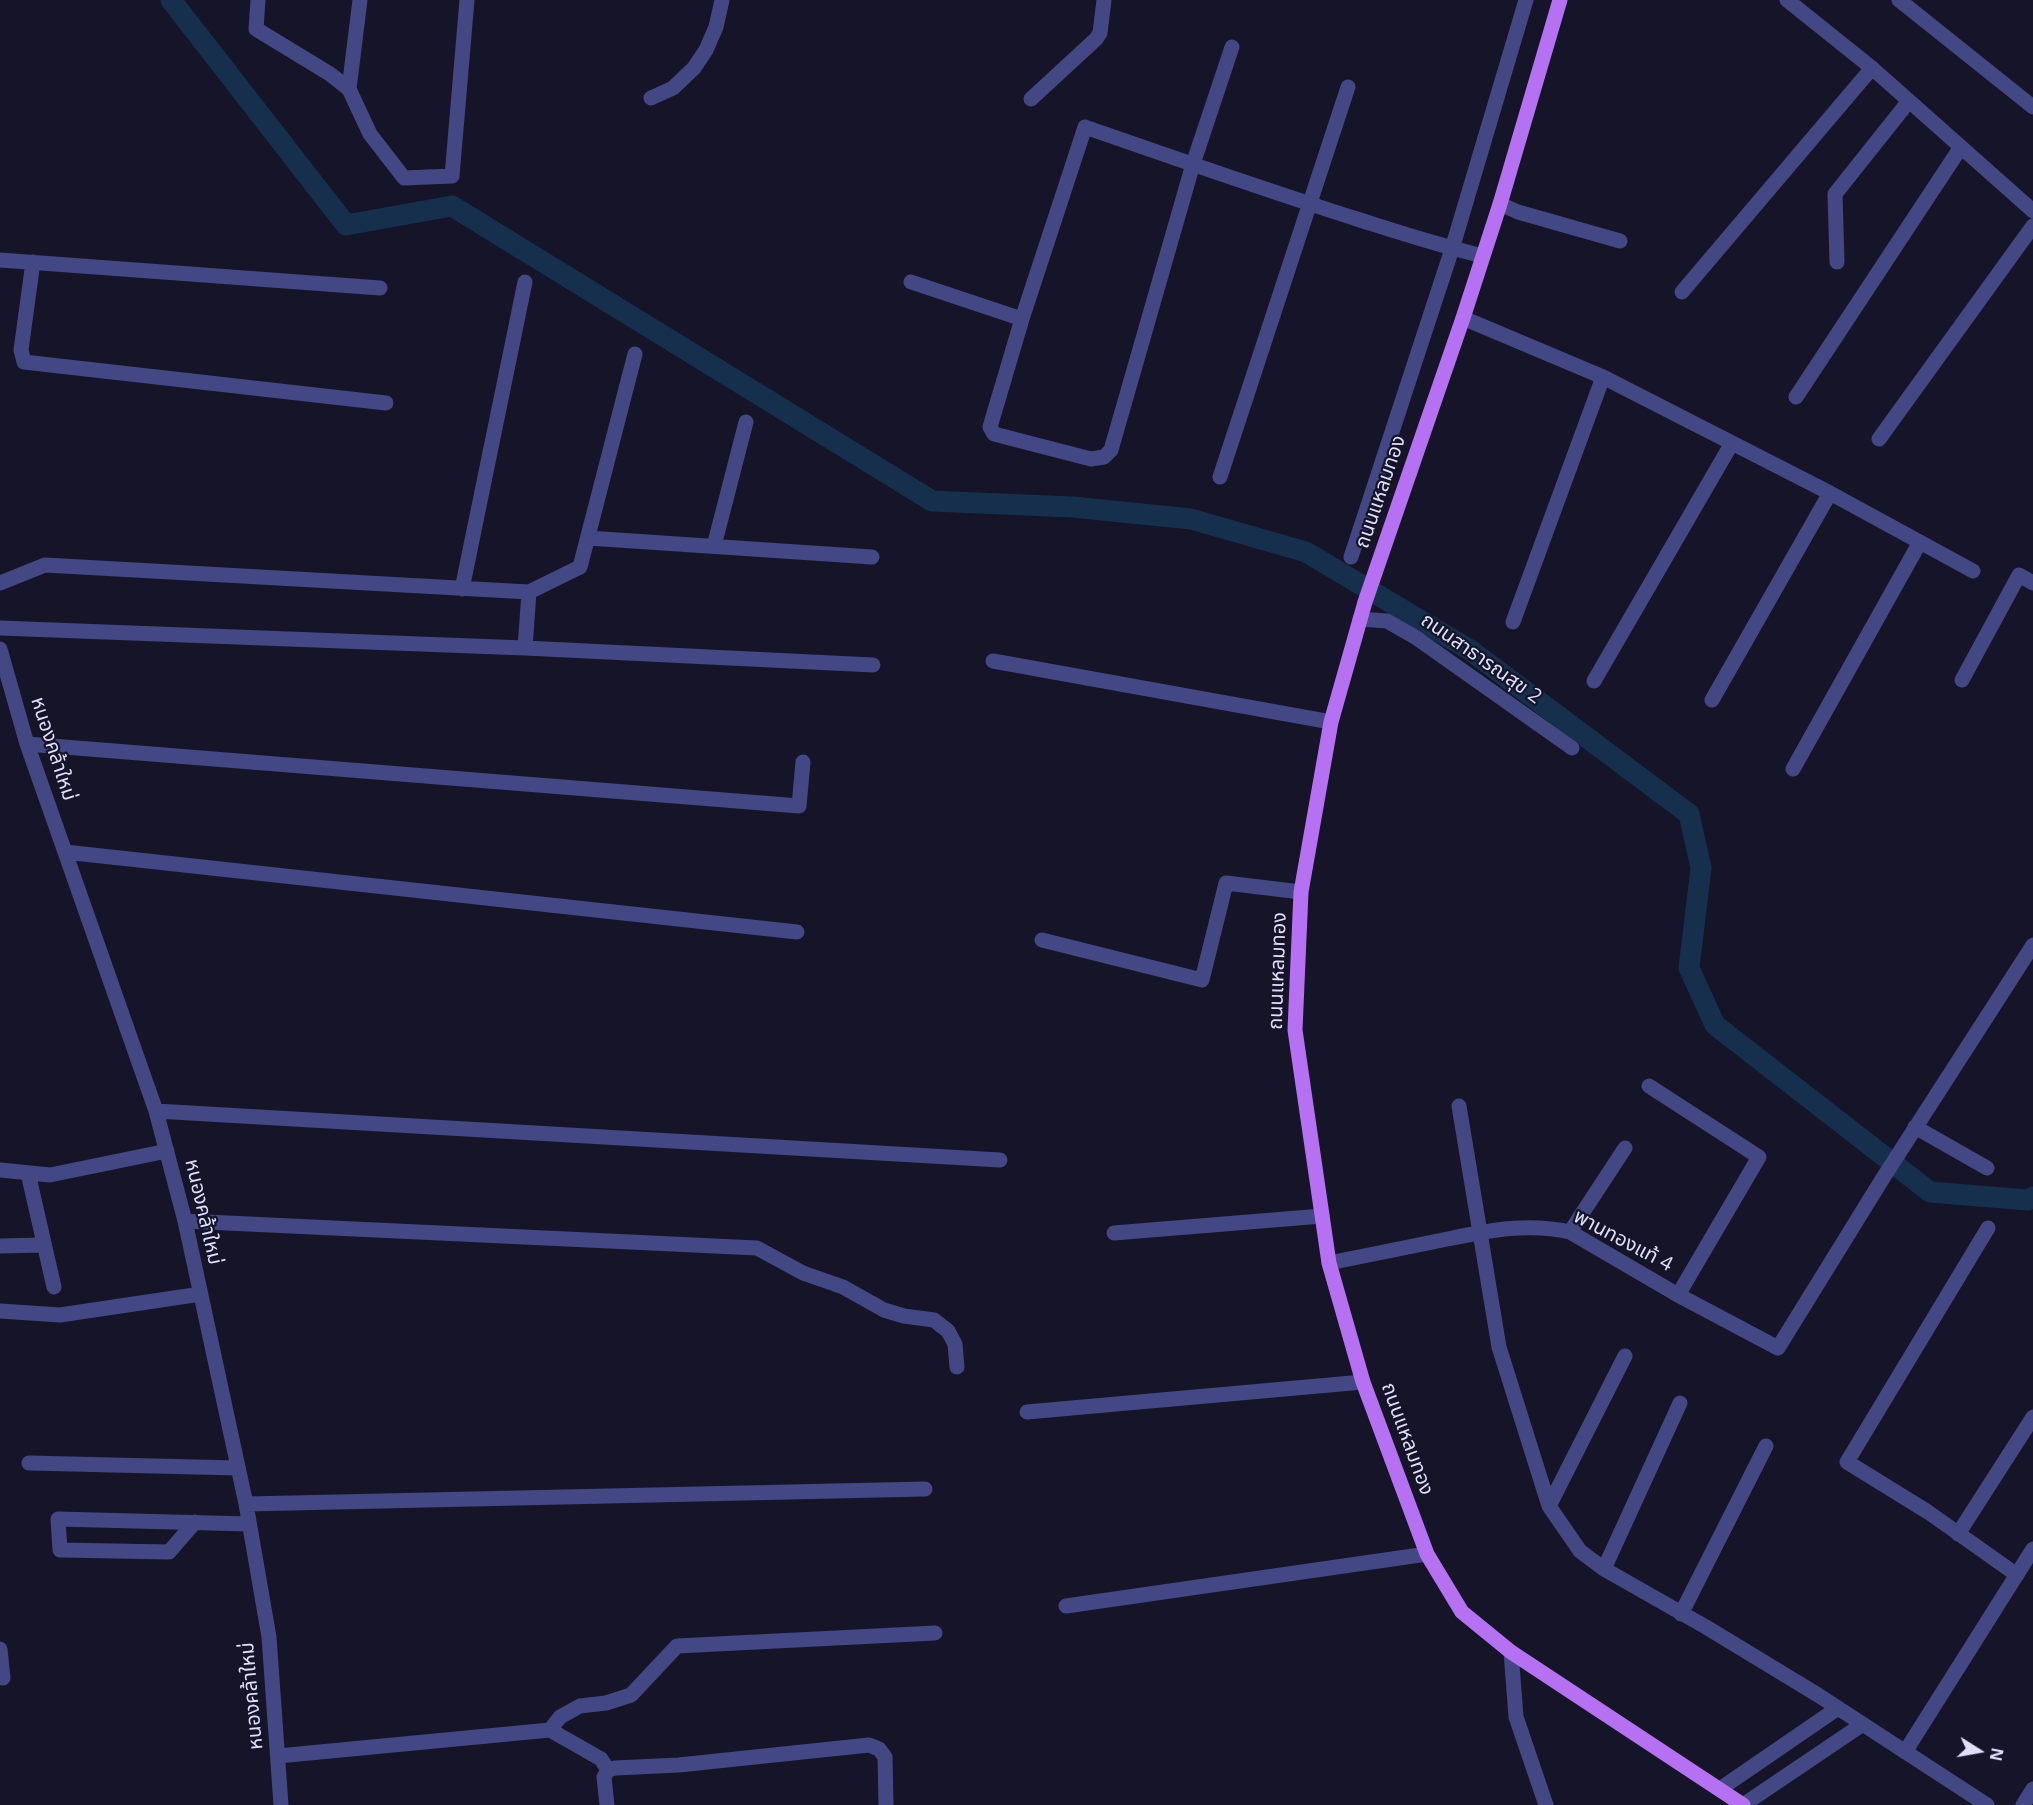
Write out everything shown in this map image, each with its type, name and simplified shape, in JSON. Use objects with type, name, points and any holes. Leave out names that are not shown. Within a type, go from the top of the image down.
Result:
[{"type":"main road","name":"ถนนแหลมทอง","points":[[1560,0],[1500,204],[1365,602],[1331,722],[1301,892],[1295,1030],[1329,1263],[1363,1382],[1427,1554],[1462,1612],[1511,1652],[1743,1805]]},
{"type":"street","points":[[258,0],[256,29],[330,74],[350,89],[370,134],[404,178],[452,176],[467,0]]},
{"type":"street","points":[[350,89],[360,0]]},
{"type":"street","points":[[651,98],[673,88],[694,68],[706,50],[716,27],[722,0]]},
{"type":"street","points":[[1031,99],[1096,39],[1100,33],[1104,0]]},
{"type":"street","points":[[1351,557],[1452,249],[1526,0]]},
{"type":"street","points":[[1787,0],[1872,68],[2033,211]]},
{"type":"street","points":[[1899,0],[2033,107]]},
{"type":"street","points":[[1232,46],[1193,164],[1112,450],[1104,458],[1091,459],[994,434],[990,427],[1022,319],[1085,127],[1193,164],[1309,204],[1452,249],[1483,256]]},
{"type":"street","points":[[1682,292],[1872,68]]},
{"type":"street","points":[[1220,477],[1348,87]]},
{"type":"street","points":[[1837,262],[1835,194],[1910,101]]},
{"type":"street","points":[[1796,397],[1961,147]]},
{"type":"street","points":[[1500,204],[1518,212],[1620,241]]},
{"type":"street","points":[[1879,439],[2033,226]]},
{"type":"street","points":[[0,260],[380,288]]},
{"type":"street","points":[[33,262],[21,350],[24,362],[386,403]]},
{"type":"street","points":[[462,589],[525,282]]},
{"type":"street","points":[[911,282],[1022,319]]},
{"type":"street","points":[[1463,318],[1603,377],[1830,492],[1973,571]]},
{"type":"street","points":[[0,583],[45,565],[529,592],[580,567],[635,354]]},
{"type":"street","points":[[1513,622],[1603,377]]},
{"type":"street","points":[[714,546],[746,422]]},
{"type":"street","points":[[1593,681],[1732,443]]},
{"type":"street","points":[[1712,700],[1830,492]]},
{"type":"street","points":[[588,537],[872,557]]},
{"type":"street","points":[[1793,769],[1920,542]]},
{"type":"street","points":[[1962,680],[2019,575],[2033,583]]},
{"type":"street","points":[[525,648],[529,592]]},
{"type":"street","name":"ถนนสาธารณสุข 2","points":[[1360,619],[1387,621],[1415,636],[1572,748]]},
{"type":"street","points":[[0,628],[525,648],[873,665]]},
{"type":"street","name":"หนองคล้าใหม่","points":[[0,649],[27,744],[156,1111],[185,1221],[246,1504],[269,1637],[281,1805]]},
{"type":"street","points":[[993,661],[1331,722]]},
{"type":"street","points":[[27,744],[799,806],[803,762]]},
{"type":"street","points":[[65,852],[797,932]]},
{"type":"street","points":[[1042,940],[1202,980],[1226,883],[1301,892]]},
{"type":"street","points":[[1987,1168],[1915,1127],[2033,945]]},
{"type":"street","points":[[1649,1086],[1759,1156],[1678,1295]]},
{"type":"street","points":[[1459,1106],[1499,1347],[1549,1506],[1580,1551],[1604,1569],[1706,1626],[1838,1708],[1986,1805]]},
{"type":"street","points":[[156,1111],[1000,1160]]},
{"type":"street","name":"พานทองแท้ 4","points":[[1329,1263],[1493,1229],[1553,1228],[1570,1232],[1678,1295],[1778,1348],[1915,1127]]},
{"type":"street","points":[[1570,1232],[1625,1148]]},
{"type":"street","points":[[0,1170],[50,1175],[167,1151]]},
{"type":"street","points":[[28,1173],[54,1287]]},
{"type":"street","points":[[1114,1233],[1322,1216]]},
{"type":"street","points":[[185,1221],[757,1248],[803,1273],[843,1287],[884,1310],[904,1316],[934,1320],[948,1331],[955,1344],[957,1367]]},
{"type":"street","points":[[1988,1228],[1848,1462],[2017,1575]]},
{"type":"street","points":[[0,1246],[44,1245]]},
{"type":"street","points":[[0,1311],[60,1315],[201,1294]]},
{"type":"street","points":[[1549,1506],[1625,1356]]},
{"type":"street","points":[[1027,1412],[1363,1382]]},
{"type":"street","points":[[1604,1569],[1680,1403]]},
{"type":"street","points":[[1958,1534],[2033,1417]]},
{"type":"street","points":[[1681,1614],[1766,1446]]},
{"type":"street","points":[[29,1463],[238,1468]]},
{"type":"street","points":[[246,1504],[925,1490]]},
{"type":"street","points":[[195,1522],[169,1552],[60,1550],[58,1519],[195,1522],[249,1524]]},
{"type":"street","points":[[1905,1752],[2033,1549]]},
{"type":"street","points":[[1066,1606],[1427,1554]]},
{"type":"street","points":[[550,1730],[560,1718],[580,1706],[606,1703],[631,1695],[677,1646],[934,1633]]},
{"type":"street","points":[[0,1649],[3,1678]]},
{"type":"street","points":[[1511,1652],[1516,1717],[1546,1805]]},
{"type":"street","points":[[1720,1789],[1838,1708]]},
{"type":"street","points":[[1743,1805],[1863,1724]]},
{"type":"street","points":[[278,1756],[550,1730],[601,1759],[608,1770]]},
{"type":"street","points":[[607,1805],[604,1778],[608,1770],[615,1768],[761,1758],[869,1745],[879,1749],[885,1757],[886,1805]]},
{"type":"street","points":[[2023,1805],[2033,1789]]},
{"type":"waterway","points":[[171,0],[346,225],[452,206],[932,501],[1073,507],[1191,519],[1306,552],[1470,650],[1689,814],[1701,868],[1689,968],[1715,1025],[1930,1192],[2028,1200],[2033,1197]]}]
